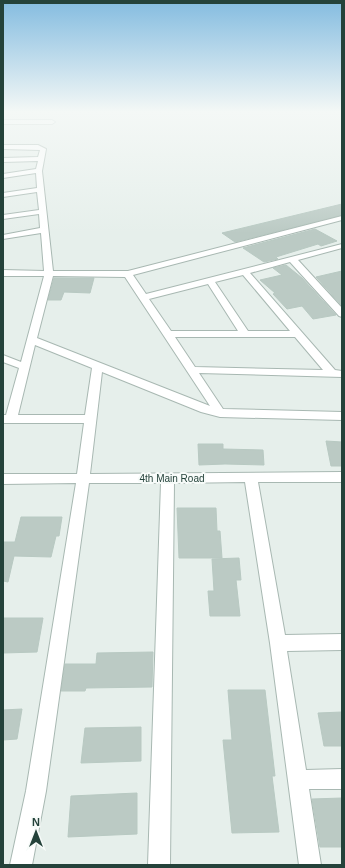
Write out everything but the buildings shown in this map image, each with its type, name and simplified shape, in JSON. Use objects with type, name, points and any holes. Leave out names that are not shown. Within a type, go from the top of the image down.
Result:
[{"type":"street","points":[[42,153],[39,171],[41,212],[45,230],[49,274],[25,367],[7,419],[91,419]]},
{"type":"street","points":[[3,160],[41,158]]},
{"type":"street","points":[[3,176],[39,171]]},
{"type":"street","points":[[3,195],[40,189]]},
{"type":"street","points":[[3,218],[41,212]]},
{"type":"street","points":[[3,273],[128,274],[342,218]]},
{"type":"street","points":[[3,237],[45,230]]},
{"type":"street","points":[[144,298],[342,246]]},
{"type":"street","points":[[292,259],[342,314]]},
{"type":"street","points":[[244,271],[299,334],[337,374]]},
{"type":"street","points":[[128,274],[220,413]]},
{"type":"street","points":[[210,280],[245,334]]},
{"type":"street","points":[[168,334],[299,334]]},
{"type":"street","points":[[32,340],[205,409],[220,413],[342,416]]},
{"type":"street","points":[[3,358],[25,367]]},
{"type":"street","points":[[21,865],[36,791],[83,479],[98,366]]},
{"type":"street","points":[[191,370],[337,374]]},
{"type":"street","name":"4th Main Road","points":[[3,479],[342,477]]},
{"type":"street","points":[[159,865],[168,478]]},
{"type":"street","points":[[251,478],[278,643],[310,865]]},
{"type":"street","points":[[278,643],[342,642]]},
{"type":"street","points":[[297,780],[342,779]]}]
